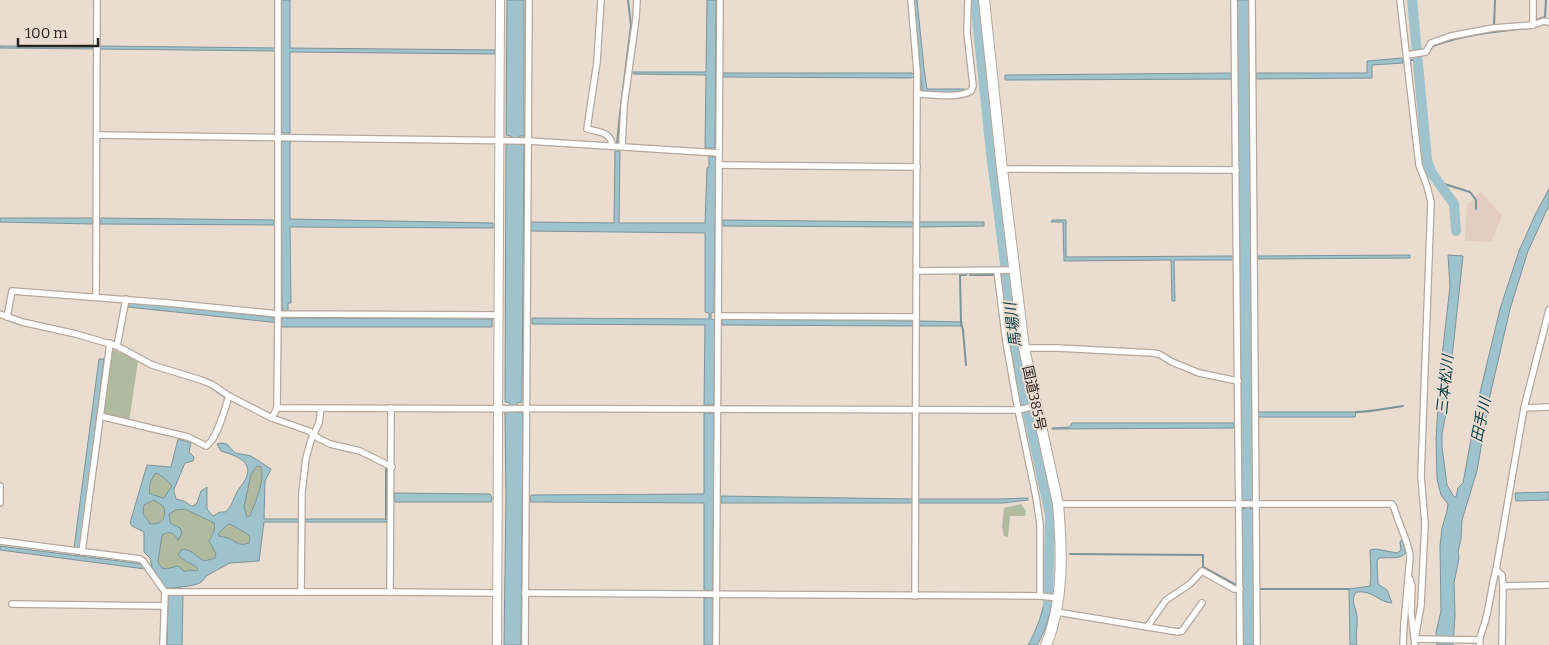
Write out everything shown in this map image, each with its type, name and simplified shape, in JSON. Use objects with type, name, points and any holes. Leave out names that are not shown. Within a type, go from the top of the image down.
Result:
[{"type":"highway","name":"国道385号","points":[[984,0],[1013,270],[1024,348],[1034,407],[1058,504],[1060,529],[1057,612],[1046,645]]},
{"type":"street","points":[[96,297],[98,0]]},
{"type":"street","points":[[272,418],[276,408],[283,314],[278,137],[278,0]]},
{"type":"street","points":[[497,645],[500,0]]},
{"type":"street","points":[[525,645],[529,0]]},
{"type":"street","points":[[601,0],[596,69],[587,129],[607,134],[617,146]]},
{"type":"street","points":[[617,146],[624,106],[637,0]]},
{"type":"street","points":[[716,645],[720,0]]},
{"type":"street","points":[[911,0],[917,72],[915,596]]},
{"type":"street","points":[[917,94],[967,94],[971,91],[973,86],[967,32],[968,0]]},
{"type":"street","points":[[1234,0],[1238,382],[1257,645]]},
{"type":"street","points":[[1240,645],[1240,589],[1247,504],[1252,0]]},
{"type":"street","points":[[1400,0],[1419,165],[1431,202],[1421,476],[1425,524],[1421,605],[1417,641]]},
{"type":"street","points":[[1533,0],[1533,25]]},
{"type":"street","points":[[1407,55],[1426,52],[1431,43],[1451,36],[1493,28],[1533,25],[1544,21],[1549,22]]},
{"type":"street","points":[[97,136],[528,140],[719,153]]},
{"type":"street","points":[[719,165],[917,166]]},
{"type":"street","points":[[1002,169],[1236,170]]},
{"type":"street","points":[[917,271],[1013,270]]},
{"type":"street","points":[[998,271],[1003,325],[1040,524],[1041,597]]},
{"type":"street","points":[[7,317],[12,291],[126,299],[283,314],[499,315]]},
{"type":"street","points":[[117,346],[126,299]]},
{"type":"street","points":[[1417,641],[1471,640],[1479,642],[1496,570],[1524,408],[1549,310]]},
{"type":"street","points":[[0,314],[110,343],[152,365],[213,385],[229,396],[272,418],[309,431],[330,444],[360,451],[392,467]]},
{"type":"street","points":[[718,316],[916,317]]},
{"type":"street","points":[[82,552],[110,343]]},
{"type":"street","points":[[1024,348],[1160,354],[1172,362],[1199,373],[1238,382]]},
{"type":"street","points":[[100,416],[188,437],[206,446],[209,445],[218,427],[229,396]]},
{"type":"street","points":[[276,408],[1019,410],[1034,407]]},
{"type":"street","points":[[1524,408],[1549,407]]},
{"type":"street","points":[[390,592],[391,408]]},
{"type":"street","points":[[301,592],[302,492],[306,458],[311,440],[320,423],[321,409]]},
{"type":"street","points":[[0,486],[0,503]]},
{"type":"street","points":[[1058,504],[1392,504],[1409,546],[1410,557],[1403,645]]},
{"type":"street","points":[[0,541],[144,561],[165,592],[163,645]]},
{"type":"street","points":[[1496,570],[1502,575],[1503,586],[1502,645]]},
{"type":"street","points":[[1147,627],[1166,600],[1190,584],[1202,571],[1234,589],[1240,589]]},
{"type":"street","points":[[1408,574],[1412,586],[1411,612],[1417,641]]},
{"type":"street","points":[[1503,586],[1549,585]]},
{"type":"street","points":[[165,592],[498,593]]},
{"type":"street","points":[[525,593],[1057,598]]},
{"type":"street","points":[[1057,612],[1178,632],[1182,631],[1202,603]]},
{"type":"street","points":[[12,604],[164,606]]},
{"type":"shaded area","points":[[1481,192],[1502,216],[1491,242],[1465,241],[1467,205]]},
{"type":"green space","points":[[111,348],[138,361],[129,422],[103,414]]},
{"type":"green space","points":[[252,461],[266,469],[255,555],[230,553],[195,579],[169,581],[154,564],[151,530],[134,522],[150,471],[178,471],[170,500],[217,521],[235,517]]},
{"type":"green space","points":[[1021,504],[1026,511],[1025,516],[1010,516],[1008,537],[1004,536],[1002,527],[1004,508]]},
{"type":"water","points":[[281,0],[290,0],[290,48],[495,50],[495,54],[290,52],[290,133],[283,133],[281,132]]},
{"type":"water","points":[[507,0],[524,0],[524,136],[519,136],[519,143],[524,145],[522,402],[517,403],[517,412],[523,413],[521,645],[504,645],[505,413],[510,411],[510,403],[505,402],[506,145],[511,143],[511,136],[506,135]]},
{"type":"water","points":[[707,0],[716,0],[715,148],[705,148],[706,75],[633,74],[633,72],[706,72]]},
{"type":"water","points":[[914,0],[917,0],[927,89],[965,89],[965,91],[938,93],[922,90]]},
{"type":"water","points":[[1237,0],[1249,0],[1253,500],[1249,500],[1249,508],[1253,509],[1254,645],[1242,645],[1241,509],[1246,508],[1246,501],[1241,500]]},
{"type":"water","points":[[0,46],[95,47],[95,49],[0,48]]},
{"type":"water","points":[[100,46],[275,48],[275,51],[99,49]]},
{"type":"water","points":[[1402,58],[1403,63],[1372,65],[1372,78],[1256,79],[1256,73],[1367,73],[1367,61]]},
{"type":"water","points":[[723,73],[912,73],[915,75],[910,78],[723,77]]},
{"type":"water","points":[[1232,73],[1232,79],[1005,80],[1005,75]]},
{"type":"water","points":[[290,141],[290,219],[493,223],[493,228],[290,227],[291,303],[288,303],[286,318],[492,319],[492,327],[281,327],[280,323],[128,307],[128,302],[272,317],[275,321],[281,321],[281,318],[284,318],[284,311],[282,310],[281,142]]},
{"type":"water","points":[[615,151],[620,151],[619,223],[705,223],[709,156],[716,157],[714,312],[711,313],[711,319],[715,320],[714,403],[712,405],[704,405],[705,325],[532,324],[532,318],[709,319],[709,313],[705,312],[705,233],[531,231],[531,222],[614,223]]},
{"type":"water","name":"田手川","points":[[1549,189],[1549,207],[1528,251],[1510,309],[1489,400],[1477,471],[1462,520],[1459,558],[1454,583],[1455,615],[1453,645],[1437,645],[1436,632],[1441,611],[1440,546],[1448,504],[1441,495],[1437,479],[1436,439],[1440,374],[1450,286],[1448,255],[1463,256],[1446,413],[1442,434],[1447,485],[1454,497],[1456,497],[1458,488],[1463,483],[1478,401],[1500,309],[1519,251]]},
{"type":"water","points":[[0,218],[92,218],[93,221],[92,224],[0,222]]},
{"type":"water","points":[[101,218],[274,220],[274,225],[100,224]]},
{"type":"water","points":[[723,220],[913,222],[913,227],[723,226]]},
{"type":"water","points":[[1052,220],[1066,220],[1066,257],[1234,256],[1234,260],[1174,260],[1175,301],[1172,301],[1171,260],[1064,261],[1063,222],[1051,222]]},
{"type":"water","points":[[920,222],[984,222],[984,226],[919,227]]},
{"type":"water","points":[[1410,255],[1410,258],[1258,259],[1258,256]]},
{"type":"water","points":[[722,319],[913,321],[913,326],[722,325]]},
{"type":"water","points":[[920,321],[962,322],[961,326],[920,326]]},
{"type":"water","points":[[99,359],[104,359],[80,549],[74,548]]},
{"type":"water","points":[[1258,412],[1356,412],[1355,417],[1258,417]]},
{"type":"water","points":[[704,413],[712,413],[714,415],[713,589],[711,591],[704,591],[704,503],[530,502],[531,495],[704,494]]},
{"type":"water","points":[[1072,423],[1234,423],[1234,428],[1052,429],[1070,427]]},
{"type":"water","points":[[178,439],[191,443],[189,452],[194,457],[193,461],[185,463],[174,489],[176,499],[193,506],[197,503],[201,491],[207,487],[207,509],[213,516],[220,512],[225,512],[229,508],[244,482],[248,469],[243,461],[221,451],[217,444],[221,443],[227,444],[235,453],[251,456],[271,469],[265,481],[264,519],[387,519],[387,522],[264,522],[259,561],[230,563],[206,576],[198,584],[165,588],[152,567],[150,558],[144,552],[144,532],[130,523],[147,465],[171,467]],"holes":[[[260,466],[262,471],[261,484],[250,516],[247,517],[244,507],[251,474],[256,467]],[[156,473],[172,486],[164,498],[150,494],[151,480]],[[154,500],[164,507],[163,520],[150,524],[143,514],[144,505]],[[185,509],[214,523],[214,530],[209,541],[216,554],[215,558],[205,561],[182,549],[178,555],[196,567],[197,571],[189,570],[185,572],[178,566],[162,568],[158,562],[162,535],[171,533],[178,540],[182,533],[180,528],[170,523],[169,514],[176,510]],[[230,524],[249,535],[249,543],[239,544],[219,536],[219,533]]]},
{"type":"water","points":[[1549,492],[1549,500],[1516,501],[1515,493]]},
{"type":"water","points":[[394,493],[490,494],[492,498],[491,502],[395,502]]},
{"type":"water","points":[[721,496],[913,499],[913,503],[721,503]]},
{"type":"water","points":[[1028,498],[1028,500],[1003,503],[918,503],[918,499]]},
{"type":"water","points":[[1402,539],[1406,553],[1397,557],[1379,558],[1377,561],[1378,584],[1387,590],[1392,603],[1383,601],[1371,594],[1356,592],[1353,601],[1357,616],[1357,645],[1350,645],[1349,589],[1370,586],[1370,550],[1376,549],[1397,553],[1401,550],[1400,542]]},
{"type":"water","points":[[0,546],[143,564],[145,569],[0,550]]},
{"type":"water","points":[[1046,592],[1053,593],[1046,626],[1037,645],[1028,645],[1040,619]]},
{"type":"water","points":[[168,594],[183,594],[182,645],[167,645]]},
{"type":"water","points":[[704,598],[712,598],[713,600],[713,645],[704,645]]},
{"type":"waterway","points":[[617,144],[631,25],[628,0]]},
{"type":"waterway","name":"馬場川","points":[[975,0],[991,153],[1018,367],[1050,515],[1048,605]]},
{"type":"waterway","name":"三本松川","points":[[1412,0],[1427,160],[1431,172],[1454,204],[1456,231]]},
{"type":"waterway","points":[[1494,25],[1495,0]]},
{"type":"waterway","points":[[1536,20],[1545,17],[1546,0]]},
{"type":"waterway","points":[[1433,46],[1470,36],[1532,28]]},
{"type":"waterway","name":"三本松川","points":[[1416,50],[1421,49]]},
{"type":"waterway","points":[[1410,60],[1417,60]]},
{"type":"waterway","points":[[1438,182],[1470,192],[1476,200],[1476,209]]},
{"type":"waterway","points":[[966,275],[960,275],[961,323],[966,365]]},
{"type":"waterway","points":[[970,275],[993,275]]},
{"type":"waterway","points":[[0,317],[19,324]]},
{"type":"waterway","points":[[209,386],[226,398]]},
{"type":"waterway","points":[[231,400],[240,405]]},
{"type":"waterway","points":[[1356,412],[1403,406]]},
{"type":"waterway","points":[[386,469],[386,519]]},
{"type":"waterway","points":[[1070,554],[1203,555],[1203,567],[1236,585]]},
{"type":"waterway","points":[[1259,589],[1349,589]]}]
